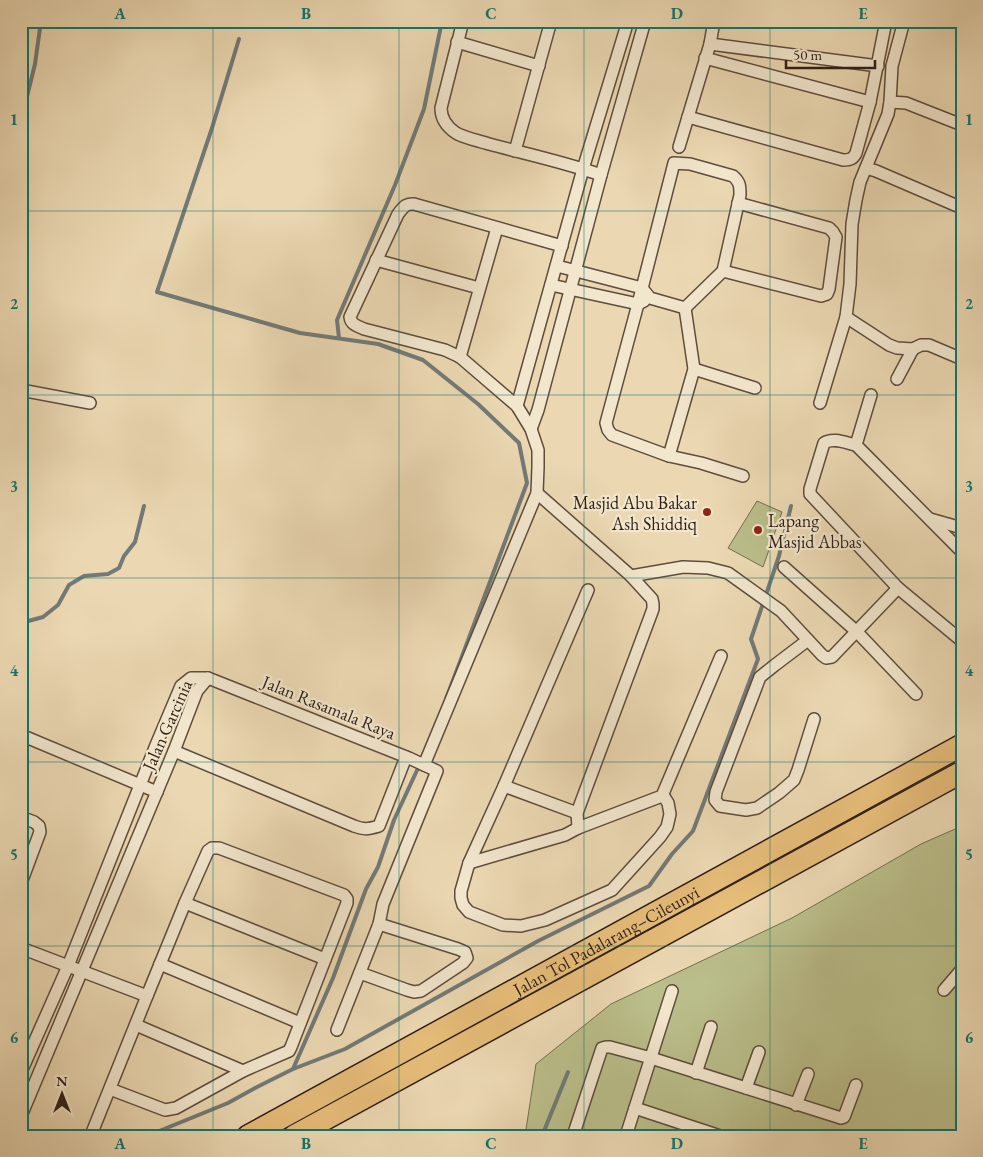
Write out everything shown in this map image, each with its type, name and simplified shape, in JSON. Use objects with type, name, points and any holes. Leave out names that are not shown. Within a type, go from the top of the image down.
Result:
[{"type":"highway","name":"Jalan Tol Padalarang–Cileunyi","points":[[248,1136],[962,745]]},
{"type":"highway","name":"Jalan Tol Padalarang–Cileunyi","points":[[294,1136],[962,772]]},
{"type":"street","points":[[463,21],[441,108],[441,115],[450,128],[458,134],[583,168],[601,175]]},
{"type":"street","points":[[515,151],[551,21]]},
{"type":"street","points":[[517,406],[583,168],[628,21]]},
{"type":"street","points":[[531,429],[538,410],[601,175],[646,21]]},
{"type":"street","points":[[680,147],[710,44],[714,21]]},
{"type":"street","points":[[688,117],[843,160],[850,160],[856,153],[870,102],[886,21]]},
{"type":"street","points":[[820,403],[846,317],[850,284],[852,224],[856,200],[860,182],[888,114],[892,66],[904,21]]},
{"type":"street","points":[[458,42],[539,66]]},
{"type":"street","points":[[710,44],[878,66]]},
{"type":"street","points":[[705,58],[870,102]]},
{"type":"street","points":[[890,102],[906,103],[962,125]]},
{"type":"street","points":[[685,308],[723,271],[740,186],[738,180],[733,176],[690,164],[674,163],[606,423],[609,432],[612,434],[669,456],[701,463],[743,476]]},
{"type":"street","points":[[866,168],[962,208]]},
{"type":"street","points":[[423,764],[537,493],[538,450],[531,429],[517,406],[460,357],[445,350],[364,329],[354,325],[350,317],[398,214],[404,205],[409,203],[562,246]]},
{"type":"street","points":[[723,271],[821,296],[827,294],[829,289],[836,237],[829,228],[738,203]]},
{"type":"street","points":[[460,357],[497,228]]},
{"type":"street","points":[[376,260],[479,288]]},
{"type":"street","points":[[556,266],[642,288],[650,298],[685,308]]},
{"type":"street","points":[[551,285],[638,304],[650,298]]},
{"type":"street","points":[[669,456],[694,369],[685,308]]},
{"type":"street","points":[[846,317],[889,345],[897,348],[913,349],[921,345],[929,346],[962,359]]},
{"type":"street","points":[[897,378],[913,349]]},
{"type":"street","points":[[694,369],[755,388]]},
{"type":"street","points":[[21,390],[90,403]]},
{"type":"street","points":[[856,445],[871,395]]},
{"type":"street","points":[[961,549],[856,445],[834,440],[828,440],[824,443],[810,494],[898,588],[962,641]]},
{"type":"street","points":[[537,493],[631,576],[652,599],[653,604],[653,609],[577,813],[578,828]]},
{"type":"street","points":[[929,518],[962,528]]},
{"type":"street","points":[[631,576],[683,567],[708,568],[728,573],[781,611],[822,655],[829,658],[857,632],[898,588]]},
{"type":"street","points":[[784,567],[857,632],[916,694]]},
{"type":"street","points":[[588,590],[469,863],[461,891],[463,905],[469,912],[504,925],[528,925],[545,920],[612,890],[667,827],[670,814],[668,803],[663,795]]},
{"type":"street","points":[[808,640],[760,677],[716,792],[715,800],[720,806],[746,810],[757,808],[794,780],[814,719]]},
{"type":"street","points":[[469,863],[565,835],[578,828],[661,797],[720,656]]},
{"type":"street","name":"Jalan Garcinia","points":[[21,1072],[68,966],[181,686],[191,678],[208,678]]},
{"type":"street","name":"Jalan Rasamala Raya","points":[[208,678],[408,757],[437,771],[383,904],[379,924]]},
{"type":"street","name":"Jalan Garcinia","points":[[21,1116],[174,751],[197,691],[208,678]]},
{"type":"street","points":[[21,736],[157,792]]},
{"type":"street","points":[[174,751],[361,829],[379,826],[408,757]]},
{"type":"street","points":[[504,786],[577,813]]},
{"type":"street","points":[[21,817],[34,822],[39,826],[40,832],[21,882]]},
{"type":"street","points":[[91,1135],[208,851],[212,848],[219,848],[348,898],[348,903],[291,1047],[288,1050],[243,1071],[176,1108],[165,1110],[110,1090]]},
{"type":"street","points":[[185,903],[325,959]]},
{"type":"street","points":[[338,1030],[360,973],[379,924],[458,949],[465,952],[467,958],[463,963],[421,991],[414,992],[360,973]]},
{"type":"street","points":[[21,948],[147,996]]},
{"type":"street","points":[[160,964],[300,1023]]},
{"type":"street","points":[[944,990],[962,969]]},
{"type":"street","points":[[626,1136],[672,991]]},
{"type":"street","points":[[136,1025],[243,1071]]},
{"type":"street","points":[[696,1073],[711,1027]]},
{"type":"street","points":[[573,1136],[602,1048],[606,1047],[651,1058],[841,1118],[844,1117],[856,1085]]},
{"type":"street","points":[[746,1088],[759,1052]]},
{"type":"street","points":[[796,1105],[808,1074]]},
{"type":"street","points":[[635,1108],[720,1136]]},
{"type":"green space","name":"Lapang Masjid Abbas","points":[[757,501],[782,512],[763,567],[728,548]]},
{"type":"green space","points":[[962,826],[962,1136],[525,1136],[536,1064],[611,1004],[792,918],[921,844]]},
{"type":"waterway","points":[[21,121],[35,64],[41,21]]},
{"type":"waterway","points":[[339,338],[337,320],[395,185],[424,109],[442,21]]},
{"type":"waterway","points":[[239,39],[212,128],[157,292],[300,333],[378,344],[423,360],[478,404],[519,443],[527,483],[446,699]]},
{"type":"waterway","points":[[21,623],[43,617],[58,605],[69,585],[84,576],[108,574],[119,568],[124,556],[135,542],[144,506]]},
{"type":"waterway","points":[[147,1136],[228,1103],[293,1069],[345,1049],[538,941],[649,886],[672,854],[693,831],[758,659],[751,639],[779,556],[791,506]]},
{"type":"waterway","points":[[293,1069],[333,978],[366,889],[378,867],[394,820],[419,766]]},
{"type":"waterway","points":[[542,1136],[568,1072]]},
{"type":"place","name":"Masjid Abu Bakar Ash Shiddiq","points":[[707,512]]},
{"type":"place","name":"Lapang Masjid Abbas","points":[[758,530]]}]
